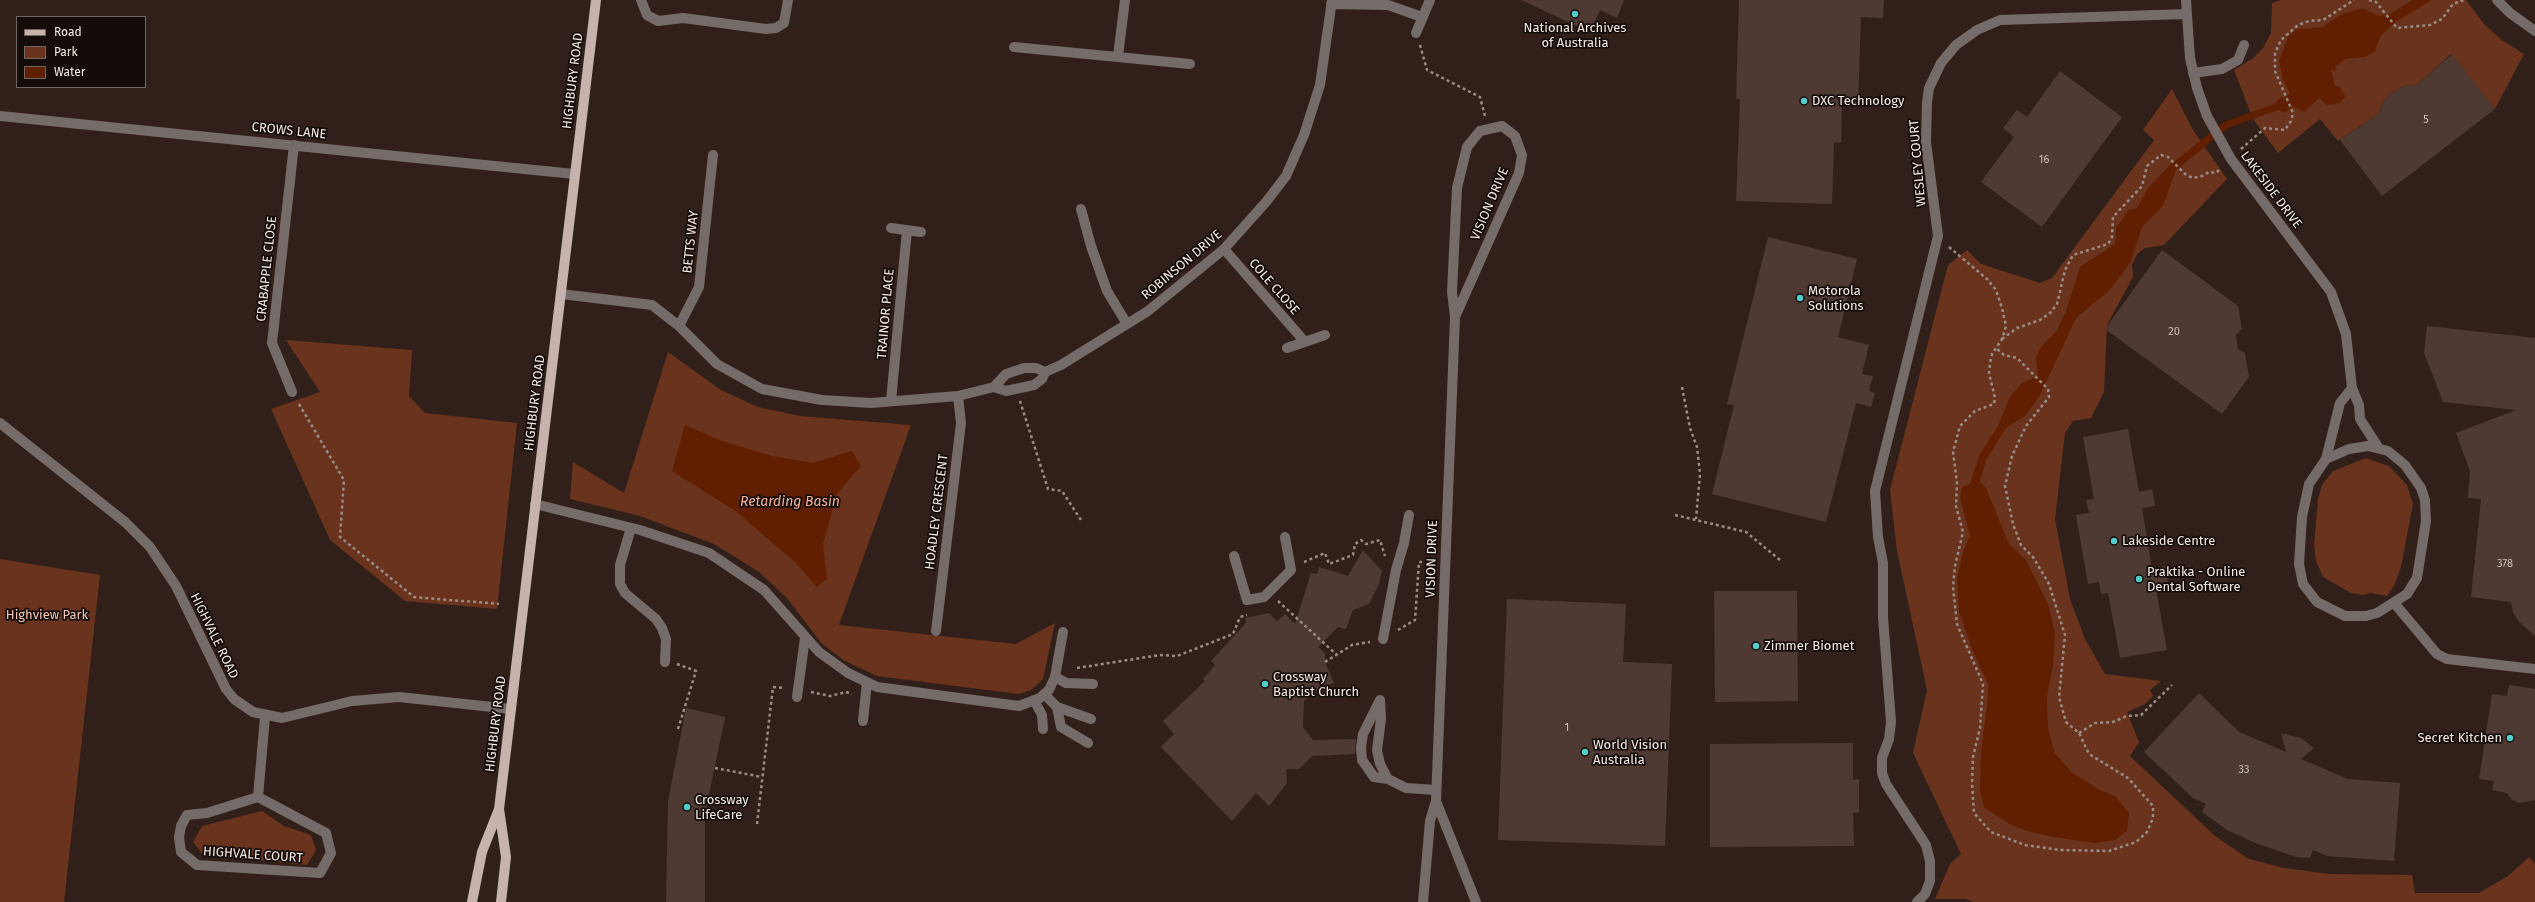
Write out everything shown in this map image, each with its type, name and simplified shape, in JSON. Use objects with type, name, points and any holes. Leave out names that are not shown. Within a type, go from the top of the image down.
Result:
[{"type":"main road","name":"HIGHBURY ROAD","points":[[472,902],[482,852],[499,809],[596,0]]},
{"type":"main road","name":"HIGHBURY ROAD","points":[[499,809],[506,857],[501,902]]},
{"type":"street","points":[[641,0],[647,15],[658,21],[683,18],[766,29],[776,28],[784,23],[788,0]]},
{"type":"street","points":[[1118,56],[1125,0]]},
{"type":"street","points":[[1416,33],[1430,0]]},
{"type":"street","name":"LAKESIDE DRIVE","points":[[2186,0],[2186,14],[2193,73],[2201,101],[2213,128],[2231,159],[2331,292],[2346,334],[2352,388],[2359,404],[2360,419],[2378,447]]},
{"type":"street","points":[[2497,0],[2510,13],[2535,31]]},
{"type":"street","points":[[1331,2],[1388,5],[1422,17]]},
{"type":"street","name":"ROBINSON DRIVE","points":[[561,294],[652,306],[680,326],[717,364],[762,389],[822,400],[871,403],[958,396],[994,387],[1006,391],[1034,385],[1042,379],[1045,372],[1061,365],[1148,311],[1224,249],[1286,176],[1304,135],[1320,85],[1331,2]]},
{"type":"street","name":"WESLEY COURT","points":[[1938,236],[1926,142],[1927,102],[1929,88],[1941,62],[1956,45],[1977,30],[2000,20],[2186,14]]},
{"type":"street","points":[[2193,73],[2222,69],[2238,60],[2244,45]]},
{"type":"street","points":[[1014,47],[1190,64]]},
{"type":"street","name":"CROWS LANE","points":[[0,116],[574,174]]},
{"type":"street","name":"VISION DRIVE","points":[[1423,902],[1430,821],[1436,801],[1455,317],[1452,292],[1457,188],[1467,146],[1480,130],[1488,127],[1502,126],[1515,136],[1522,154],[1519,173],[1455,317]]},
{"type":"street","name":"CRABAPPLE CLOSE","points":[[292,392],[272,342],[294,145]]},
{"type":"street","name":"BETTS WAY","points":[[680,326],[699,287],[713,155]]},
{"type":"street","points":[[1081,209],[1091,246],[1107,291],[1127,324]]},
{"type":"street","points":[[891,228],[921,232]]},
{"type":"street","name":"TRAINOR PLACE","points":[[891,401],[907,230]]},
{"type":"street","points":[[1917,902],[1925,894],[1930,881],[1930,861],[1926,845],[1886,784],[1882,773],[1882,758],[1889,739],[1891,722],[1883,617],[1882,563],[1878,537],[1875,491],[1938,236]]},
{"type":"street","name":"COLE CLOSE","points":[[1224,249],[1305,342]]},
{"type":"street","points":[[1287,348],[1325,335]]},
{"type":"street","points":[[994,387],[1006,374],[1024,368],[1036,368],[1045,372]]},
{"type":"street","points":[[2326,459],[2340,403],[2352,388]]},
{"type":"street","name":"HOADLEY CRESCENT","points":[[936,631],[961,422],[958,396]]},
{"type":"street","name":"HIGHVALE ROAD","points":[[0,423],[126,522],[150,547],[176,586],[226,689],[242,706],[265,717],[282,718],[340,703],[384,698],[414,698],[511,709]]},
{"type":"street","points":[[2378,447],[2396,456],[2405,464],[2421,488],[2425,500],[2426,521],[2417,578],[2406,594],[2395,604],[2366,616],[2345,616],[2317,602],[2303,584],[2299,564],[2306,495],[2313,474],[2326,459],[2349,449],[2378,447]]},
{"type":"street","points":[[535,504],[631,528],[709,553],[764,590],[819,652],[848,673],[878,687],[1019,706],[1044,694],[1059,679],[1063,632]]},
{"type":"street","points":[[1383,639],[1409,515]]},
{"type":"street","points":[[631,528],[620,565],[620,584],[625,593],[656,619],[662,628],[666,639],[665,662]]},
{"type":"street","points":[[1234,556],[1247,600],[1264,597],[1291,570],[1285,537]]},
{"type":"street","points":[[2395,604],[2437,654],[2447,659],[2535,669]]},
{"type":"street","points":[[797,693],[805,638]]},
{"type":"street","points":[[1059,679],[1093,684]]},
{"type":"street","points":[[863,721],[867,682]]},
{"type":"street","points":[[1044,694],[1057,707],[1091,719]]},
{"type":"street","points":[[1034,700],[1042,715],[1043,729]]},
{"type":"street","points":[[1388,780],[1380,764],[1377,750],[1381,719],[1380,700],[1363,734],[1360,747],[1362,760],[1374,777],[1388,780],[1406,788],[1436,790]]},
{"type":"street","points":[[1057,707],[1061,727],[1088,743]]},
{"type":"street","points":[[258,797],[265,717]]},
{"type":"street","name":"HIGHVALE COURT","points":[[258,797],[326,833],[331,853],[327,863],[320,873],[197,865],[181,852],[179,837],[181,826],[187,815],[207,813],[258,797]]},
{"type":"street","name":"VISION DRIVE","points":[[1436,801],[1476,902]]},
{"type":"path","points":[[2293,113],[2275,72],[2275,53],[2281,40],[2298,25],[2309,21],[2323,20],[2354,0]]},
{"type":"path","points":[[2369,0],[2376,2],[2382,8],[2397,28],[2430,25],[2442,19],[2453,4],[2464,0]]},
{"type":"path","points":[[1416,33],[1428,70],[1480,97],[1488,127]]},
{"type":"path","points":[[2002,339],[2017,328],[2040,320],[2050,313],[2057,304],[2065,270],[2073,255],[2108,244],[2112,237],[2113,217],[2142,186],[2147,166],[2161,155],[2168,157],[2185,174]]},
{"type":"path","points":[[1938,236],[1957,256],[1987,279],[1996,290],[2006,326],[2002,339],[1996,348],[1992,354],[1989,373],[1995,398],[1994,404],[1975,411],[1960,426],[1953,452],[1957,483],[1956,506],[1963,532],[1955,566],[1953,587],[1958,624],[1983,684],[1980,728],[1973,757],[1972,783],[1974,813],[1991,832],[2026,845],[2060,850],[2109,851],[2136,842],[2147,832],[2153,818],[2153,806],[2128,778],[2089,754],[2079,733],[2066,722],[2059,697],[2065,635],[2058,608],[2049,584],[2034,557],[2021,545],[2013,524],[2005,486],[2012,456],[2026,426],[2049,397],[2048,389],[2017,358],[2004,355],[1996,348]]},
{"type":"path","points":[[1682,387],[1690,428],[1697,447],[1700,474],[1696,519]]},
{"type":"path","points":[[292,392],[344,480],[340,537],[414,597],[498,604]]},
{"type":"path","points":[[1020,398],[1048,489],[1062,491],[1081,520]]},
{"type":"path","points":[[1675,514],[1746,532],[1780,560]]},
{"type":"path","points":[[1304,567],[1304,560],[1325,553],[1329,564],[1353,555],[1355,544],[1361,540],[1366,544],[1380,540],[1386,562]]},
{"type":"path","points":[[1273,605],[1282,596]]},
{"type":"path","points":[[1277,601],[1336,655]]},
{"type":"path","points":[[1059,679],[1066,670],[1160,655],[1177,656],[1233,634],[1240,617],[1254,612]]},
{"type":"path","points":[[665,662],[676,663],[696,671],[678,729]]},
{"type":"path","points":[[2079,733],[2095,723],[2113,722],[2127,716],[2142,715],[2172,685]]},
{"type":"path","points":[[757,824],[773,687],[797,693],[830,696],[846,692],[866,698]]},
{"type":"path","points":[[715,768],[762,777]]},
{"type":"green space","points":[[2281,0],[2466,0],[2484,24],[2502,40],[2524,54],[2495,109],[2451,54],[2417,85],[2404,86],[2393,92],[2383,102],[2378,114],[2338,141],[2320,119],[2278,153],[2253,119],[2234,70],[2252,59],[2263,48],[2271,33],[2272,3]]},
{"type":"green space","points":[[2172,89],[2193,130],[2227,179],[2164,245],[2145,248],[2137,254],[2132,265],[2133,277],[2107,325],[2104,392],[2091,418],[2073,421],[2065,433],[2055,519],[2070,599],[2085,639],[2105,674],[2161,681],[2150,690],[2153,696],[2145,704],[2127,712],[2139,742],[2130,756],[2215,836],[2249,859],[2284,868],[2330,874],[2412,875],[2415,893],[2479,893],[2508,876],[2529,857],[2535,864],[2535,902],[1974,902],[1966,899],[1935,899],[1950,864],[1961,854],[1913,753],[1927,690],[1897,551],[1890,490],[1948,265],[1967,250],[1981,264],[2040,283],[2052,278],[2154,140],[2143,130]]},
{"type":"green space","points":[[286,340],[412,350],[409,396],[425,413],[517,423],[497,609],[405,601],[330,540],[271,409],[320,392]]},
{"type":"green space","points":[[668,352],[721,390],[758,407],[800,416],[911,425],[839,625],[1016,644],[1055,623],[1043,679],[1031,690],[1019,694],[877,676],[845,661],[822,644],[787,598],[759,572],[714,544],[640,516],[570,499],[573,462],[624,493]]},
{"type":"green space","points":[[2366,458],[2389,466],[2407,485],[2413,504],[2401,567],[2395,584],[2387,596],[2370,593],[2364,595],[2351,593],[2323,577],[2316,561],[2314,545],[2318,499],[2322,485],[2333,471]]},
{"type":"green space","name":"Highview Park","points":[[0,559],[100,575],[64,902],[0,902]]},
{"type":"green space","points":[[262,811],[284,826],[311,835],[316,850],[307,865],[203,855],[193,842],[202,826]]},
{"type":"water","points":[[2413,0],[2432,0],[2394,23],[2380,37],[2375,51],[2365,57],[2345,59],[2336,66],[2335,72],[2331,70],[2335,86],[2340,87],[2345,96],[2340,103],[2327,105],[2319,98],[2304,112],[2292,106],[2285,113],[2278,110],[2228,128],[2176,170],[2163,206],[2142,227],[2131,261],[2110,290],[2076,318],[2039,397],[2025,416],[2006,428],[1986,460],[1980,482],[1986,488],[2009,544],[2026,560],[2048,604],[2055,633],[2053,666],[2047,696],[2048,729],[2055,753],[2071,772],[2098,789],[2116,797],[2129,813],[2127,831],[2115,840],[2094,843],[2054,837],[2031,832],[2011,825],[1984,807],[1980,790],[1981,753],[1988,697],[1988,684],[1972,649],[1959,611],[1957,578],[1963,552],[1970,536],[1960,498],[1962,487],[1970,484],[1979,456],[1999,424],[2009,398],[2022,383],[2038,376],[2036,357],[2041,347],[2057,330],[2066,311],[2080,267],[2115,244],[2116,228],[2129,210],[2137,208],[2148,188],[2171,164],[2224,122],[2274,104],[2281,97],[2285,98],[2290,93],[2283,80],[2279,61],[2288,37],[2295,30],[2322,27],[2342,14],[2363,8],[2378,16],[2390,14]]},
{"type":"water","name":"Retarding Basin","points":[[685,425],[722,441],[772,456],[813,463],[852,451],[861,466],[837,494],[823,544],[827,579],[817,587],[795,562],[734,510],[672,471]]},
{"type":"building","name":"National Archives of Australia","points":[[1521,0],[1624,0],[1617,18],[1600,10],[1590,32]]},
{"type":"building","name":"DXC Technology","points":[[1739,0],[1884,0],[1883,18],[1861,17],[1858,104],[1842,104],[1841,143],[1834,142],[1832,204],[1736,201],[1740,99],[1736,99]]},
{"type":"building","points":[[2452,54],[2495,109],[2382,196],[2340,140],[2378,114],[2383,102],[2393,92],[2404,86],[2417,85]]},
{"type":"building","points":[[2060,71],[2122,117],[2042,227],[1981,182],[2014,137],[2003,128],[2017,110],[2027,117]]},
{"type":"building","name":"Motorola Solutions","points":[[1768,237],[1857,259],[1838,337],[1869,345],[1862,374],[1873,376],[1869,391],[1875,393],[1871,407],[1856,403],[1826,522],[1712,494],[1734,405],[1727,404]]},
{"type":"building","points":[[2162,250],[2238,306],[2242,329],[2236,335],[2238,349],[2245,353],[2249,377],[2222,414],[2105,329]]},
{"type":"building","points":[[2427,326],[2535,338],[2535,636],[2519,622],[2513,612],[2511,602],[2471,597],[2481,499],[2468,498],[2470,471],[2456,433],[2516,410],[2443,402],[2424,353]]},
{"type":"building","name":"Lakeside Centre","points":[[2128,429],[2139,492],[2152,489],[2155,506],[2142,508],[2152,569],[2165,566],[2168,582],[2155,584],[2167,650],[2120,658],[2108,593],[2101,594],[2099,582],[2088,584],[2076,515],[2089,513],[2086,500],[2094,499],[2083,437]]},
{"type":"building","name":"Crossway Baptist Church","points":[[1363,550],[1382,571],[1379,584],[1369,604],[1353,610],[1346,629],[1338,627],[1318,647],[1325,653],[1325,662],[1334,683],[1317,690],[1304,701],[1303,727],[1313,740],[1356,739],[1355,754],[1312,756],[1299,769],[1286,769],[1287,783],[1269,806],[1256,793],[1232,821],[1161,747],[1174,734],[1163,721],[1205,681],[1203,679],[1215,665],[1211,661],[1246,623],[1245,618],[1269,613],[1277,621],[1285,614],[1295,624],[1311,573],[1317,574],[1319,567],[1348,576]]},
{"type":"building","name":"Zimmer Biomet","points":[[1714,591],[1797,591],[1798,701],[1715,702]]},
{"type":"building","name":"World Vision Australia","points":[[1507,599],[1626,604],[1623,662],[1672,664],[1665,846],[1498,840]]},
{"type":"building","name":"Secret Kitchen","points":[[2509,685],[2535,689],[2535,800],[2519,803],[2512,800],[2507,793],[2492,790],[2494,781],[2479,779],[2492,694],[2507,696]]},
{"type":"building","points":[[2199,693],[2239,732],[2286,752],[2281,733],[2301,738],[2314,748],[2301,759],[2348,779],[2400,783],[2394,861],[2327,856],[2313,850],[2310,858],[2296,857],[2253,842],[2227,830],[2202,812],[2206,804],[2193,798],[2144,752]]},
{"type":"building","name":"Crossway LifeCare","points":[[686,708],[725,717],[705,814],[705,902],[666,902],[668,801]]},
{"type":"building","points":[[1853,743],[1853,780],[1859,779],[1859,813],[1853,813],[1854,846],[1710,847],[1710,744]]},
{"type":"place","name":"National Archives of Australia","points":[[1575,14]]},
{"type":"place","name":"DXC Technology","points":[[1804,101]]},
{"type":"place","name":"Motorola Solutions","points":[[1800,298]]},
{"type":"place","name":"Lakeside Centre","points":[[2114,541]]},
{"type":"place","name":"Praktika - Online Dental Software","points":[[2139,579]]},
{"type":"place","name":"Zimmer Biomet","points":[[1756,646]]},
{"type":"place","name":"Crossway Baptist Church","points":[[1265,684]]},
{"type":"place","name":"Secret Kitchen","points":[[2510,738]]},
{"type":"place","name":"World Vision Australia","points":[[1585,752]]},
{"type":"place","name":"Crossway LifeCare","points":[[687,807]]}]
